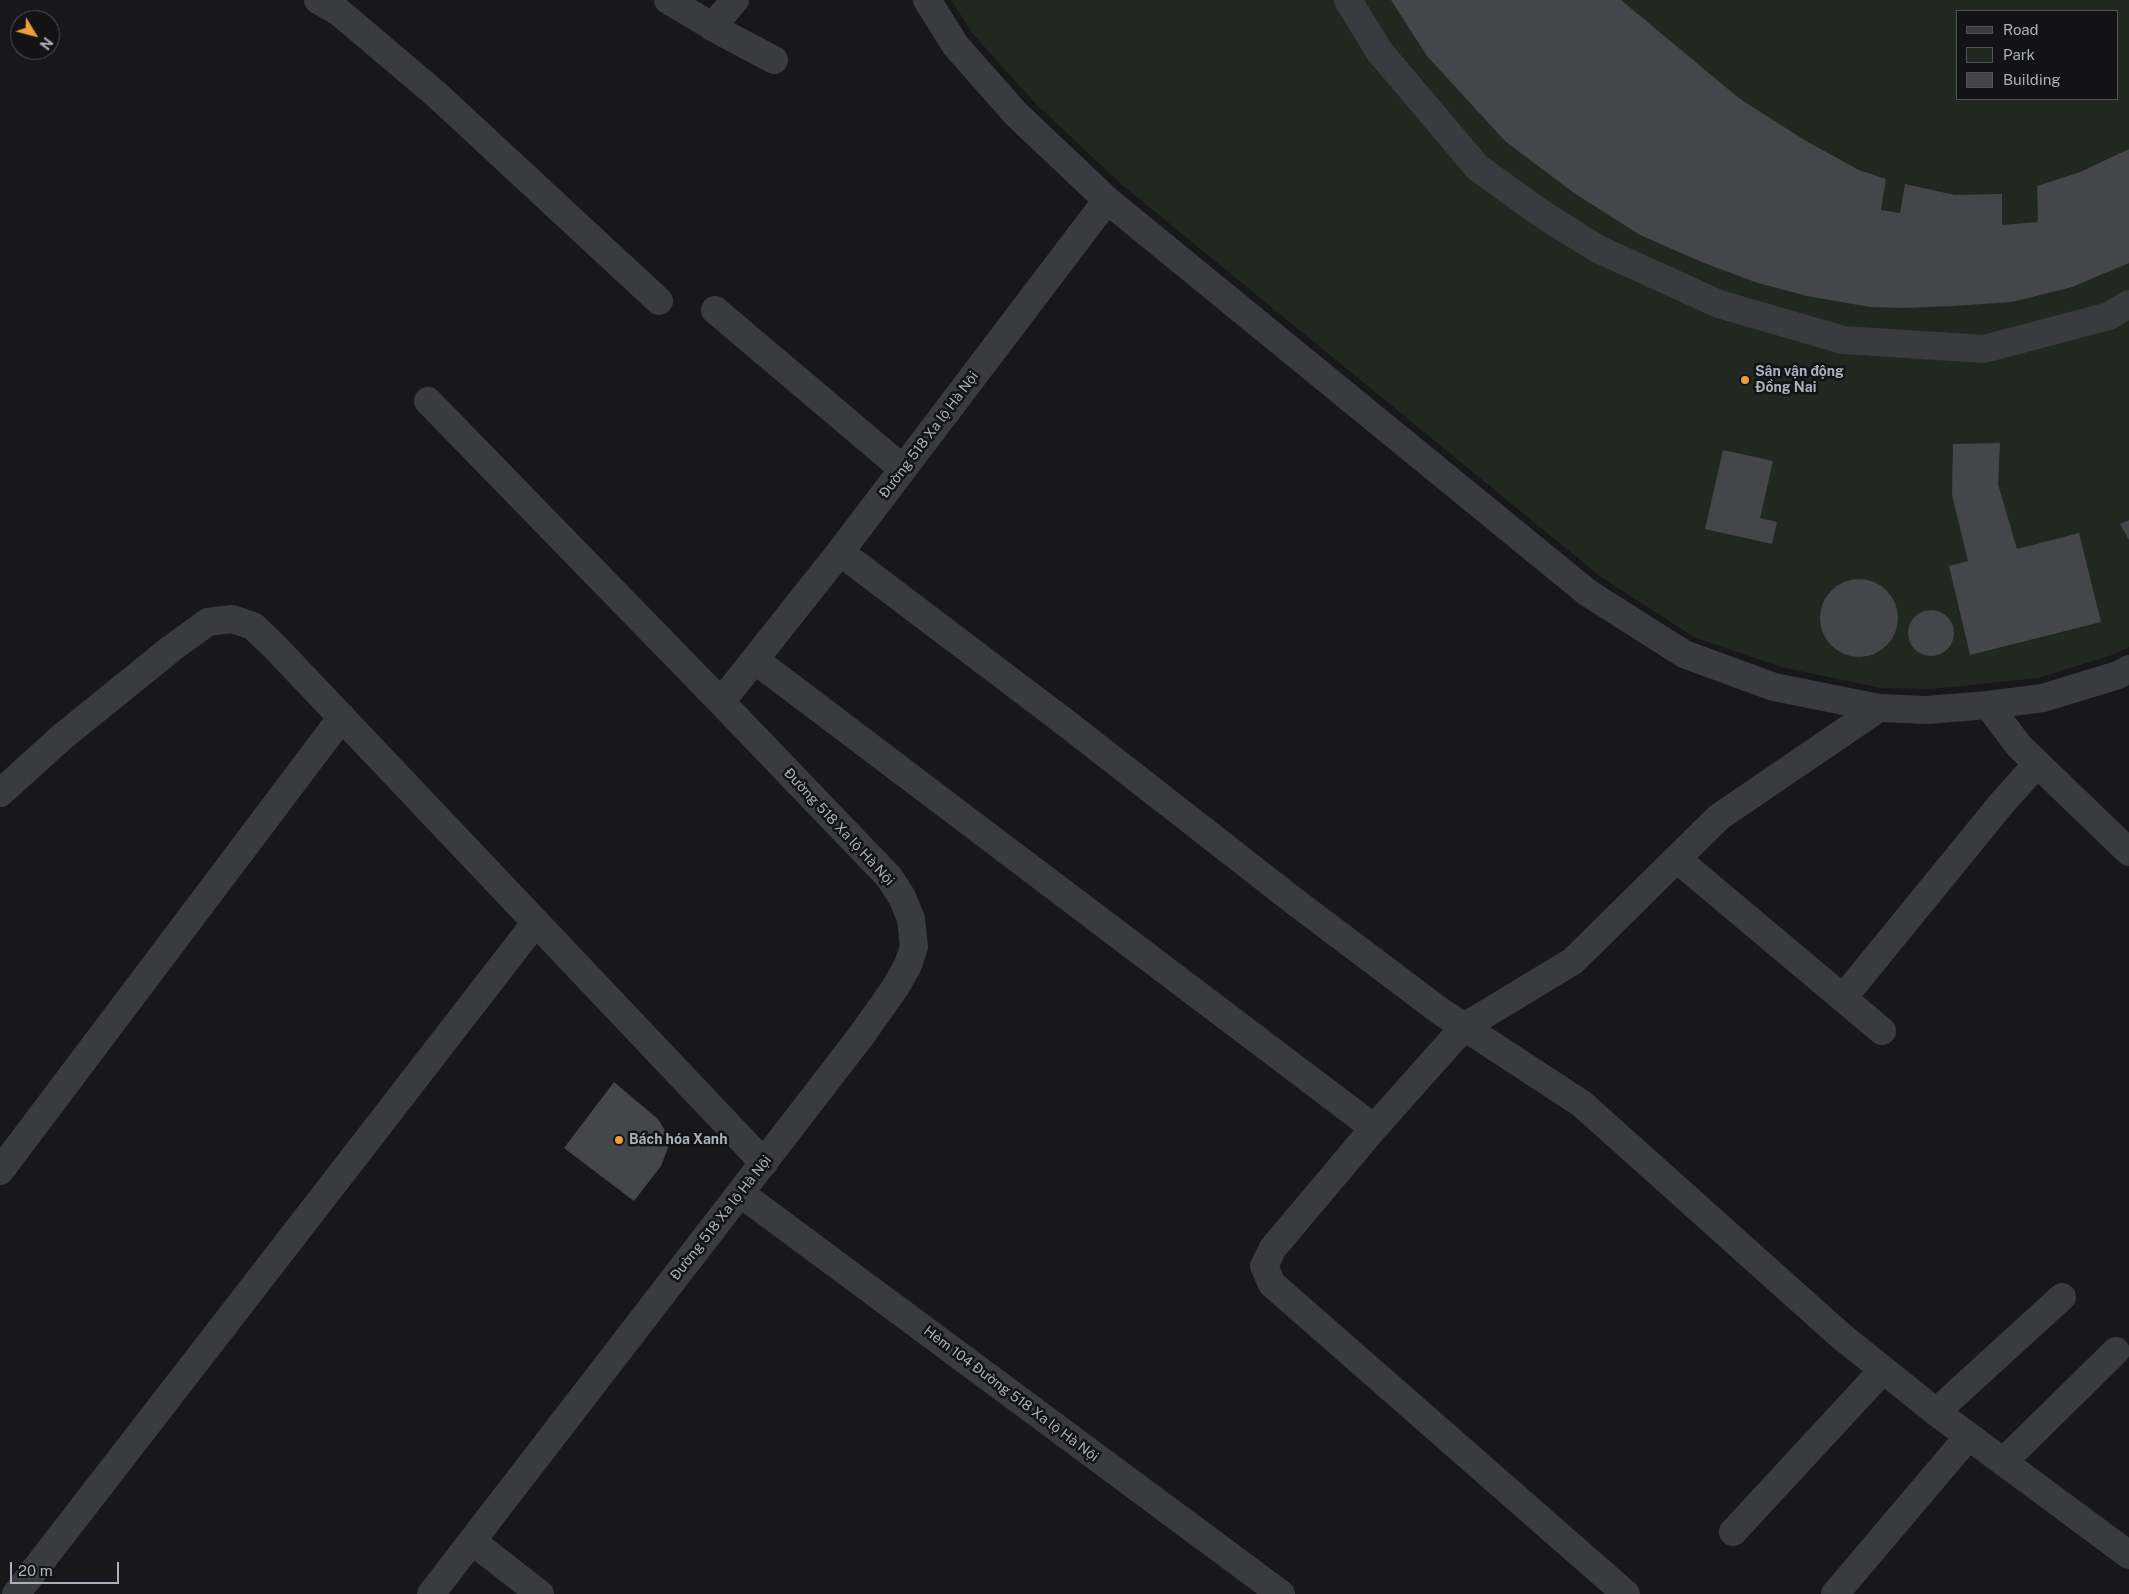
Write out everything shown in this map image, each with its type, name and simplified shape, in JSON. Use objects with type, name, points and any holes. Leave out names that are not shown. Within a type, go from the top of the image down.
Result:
[{"type":"street","points":[[318,0],[339,12],[437,95],[659,301]]},
{"type":"street","points":[[668,0],[712,27],[774,60]]},
{"type":"street","points":[[712,27],[735,0]]},
{"type":"street","points":[[927,0],[956,46],[1016,114],[1106,200],[1588,593],[1684,654],[1774,687],[1879,708],[1927,710],[2043,698],[2129,669]]},
{"type":"street","points":[[1348,0],[1379,51],[1478,168],[1545,216],[1598,249],[1719,304],[1843,340],[1984,348],[2109,316],[2129,304]]},
{"type":"street","name":"Đường 518 Xa lộ Hà Nội","points":[[431,1594],[861,1036],[895,988],[908,965],[914,947],[911,919],[902,897],[889,877],[721,702],[840,552],[1106,200]]},
{"type":"street","points":[[715,310],[903,469]]},
{"type":"street","points":[[428,401],[721,702]]},
{"type":"street","points":[[840,552],[1066,723],[1294,901],[1440,1011],[1582,1104],[1840,1336],[1968,1437],[2129,1555]]},
{"type":"street","points":[[0,793],[62,738],[172,648],[208,622],[232,619],[253,626],[342,717],[764,1163]]},
{"type":"street","points":[[755,660],[1374,1128]]},
{"type":"street","points":[[1988,705],[2019,746],[2129,852]]},
{"type":"street","points":[[1626,1594],[1272,1284],[1264,1266],[1273,1248],[1374,1128],[1464,1027],[1573,961],[1719,817],[1879,708]]},
{"type":"street","points":[[0,1171],[342,717]]},
{"type":"street","points":[[1843,998],[2002,803],[2037,764]]},
{"type":"street","points":[[1677,859],[1882,1031]]},
{"type":"street","points":[[16,1594],[536,922]]},
{"type":"street","name":"Hẻm 104 Đường 518 Xa lộ Hà Nội","points":[[740,1193],[1281,1594]]},
{"type":"street","points":[[1936,1412],[2062,1297]]},
{"type":"street","points":[[2002,1462],[2116,1351]]},
{"type":"street","points":[[1733,1532],[1883,1370]]},
{"type":"street","points":[[1835,1594],[1968,1437]]},
{"type":"street","points":[[472,1541],[540,1594]]},
{"type":"green space","name":"Sân vận động Đồng Nai","points":[[951,0],[2129,0],[2129,647],[2112,655],[2038,678],[1933,689],[1881,688],[1781,667],[1694,637],[1601,577],[1121,184],[1034,102],[973,34]]},
{"type":"building","points":[[1391,0],[1621,0],[1740,99],[1806,141],[1859,170],[1886,179],[1881,210],[1900,213],[1905,184],[1955,195],[2002,194],[2002,225],[2038,222],[2037,186],[2080,172],[2129,149],[2129,263],[2072,287],[2012,302],[1953,306],[1870,307],[1807,296],[1758,283],[1704,263],[1640,235],[1574,193],[1506,142],[1427,56]]},
{"type":"building","points":[[2000,443],[1998,484],[2017,549],[2079,533],[2101,622],[1970,655],[1949,566],[1968,561],[1952,495],[1953,444]]},
{"type":"building","points":[[1723,450],[1773,461],[1760,518],[1777,522],[1772,544],[1705,529]]},
{"type":"building","points":[[2129,520],[2129,540],[2120,524]]},
{"type":"building","points":[[1859,579],[1874,582],[1887,590],[1895,603],[1898,618],[1895,633],[1887,646],[1874,654],[1859,657],[1844,654],[1831,646],[1823,633],[1820,618],[1823,603],[1831,590],[1844,582]]},
{"type":"building","points":[[1926,610],[1936,610],[1950,620],[1954,633],[1950,646],[1944,652],[1936,656],[1926,656],[1912,646],[1908,638],[1908,628],[1918,614]]},
{"type":"building","name":"Bách hóa Xanh","points":[[614,1082],[658,1119],[667,1134],[669,1145],[661,1166],[634,1201],[564,1148]]},
{"type":"place","name":"Sân vận động Đồng Nai","points":[[1745,380]]},
{"type":"place","name":"Bách hóa Xanh","points":[[619,1140]]}]
